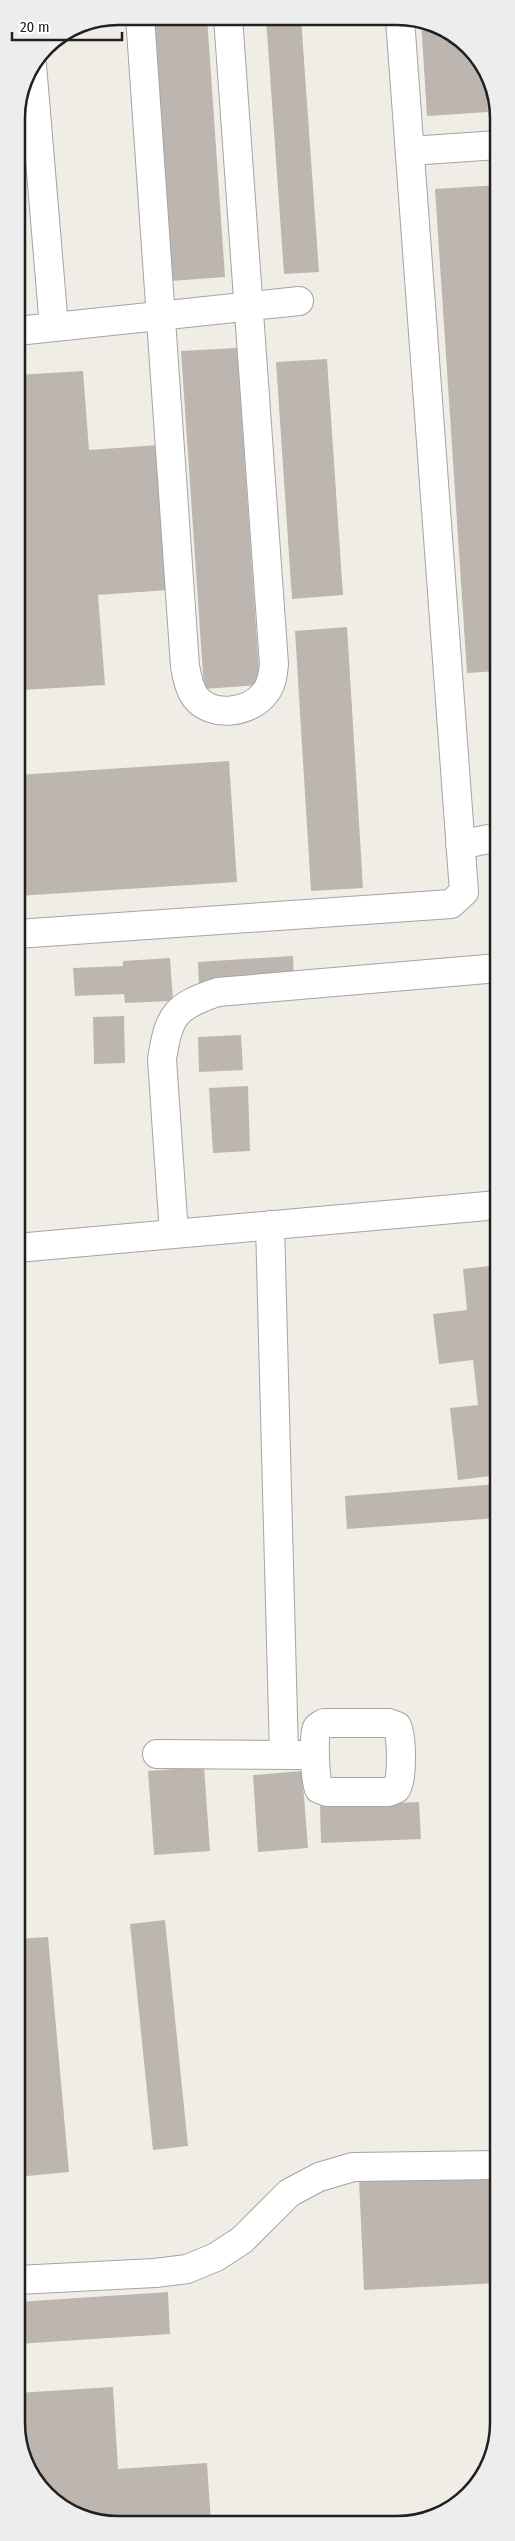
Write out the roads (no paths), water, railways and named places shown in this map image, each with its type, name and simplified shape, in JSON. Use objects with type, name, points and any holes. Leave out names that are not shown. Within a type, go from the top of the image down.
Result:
[{"type":"lane","points":[[141,25],[185,666],[188,682],[198,700],[218,710],[231,711],[245,708],[266,693],[272,680],[274,664],[229,25]]},
{"type":"lane","points":[[25,933],[451,904],[464,892],[400,25]]},
{"type":"lane","points":[[33,81],[54,327]]},
{"type":"lane","points":[[410,151],[490,146]]},
{"type":"lane","points":[[25,330],[299,301]]},
{"type":"lane","points":[[460,845],[490,839]]},
{"type":"lane","points":[[174,1234],[162,1060],[165,1038],[172,1019],[182,1006],[218,992],[490,969]]},
{"type":"lane","points":[[25,1247],[490,1206]]},
{"type":"lane","points":[[270,1225],[284,1755]]},
{"type":"lane","points":[[157,1754],[316,1755]]},
{"type":"lane","points":[[25,2280],[155,2274],[187,2269],[216,2258],[242,2240],[289,2193],[319,2177],[352,2167],[490,2165]]}]
